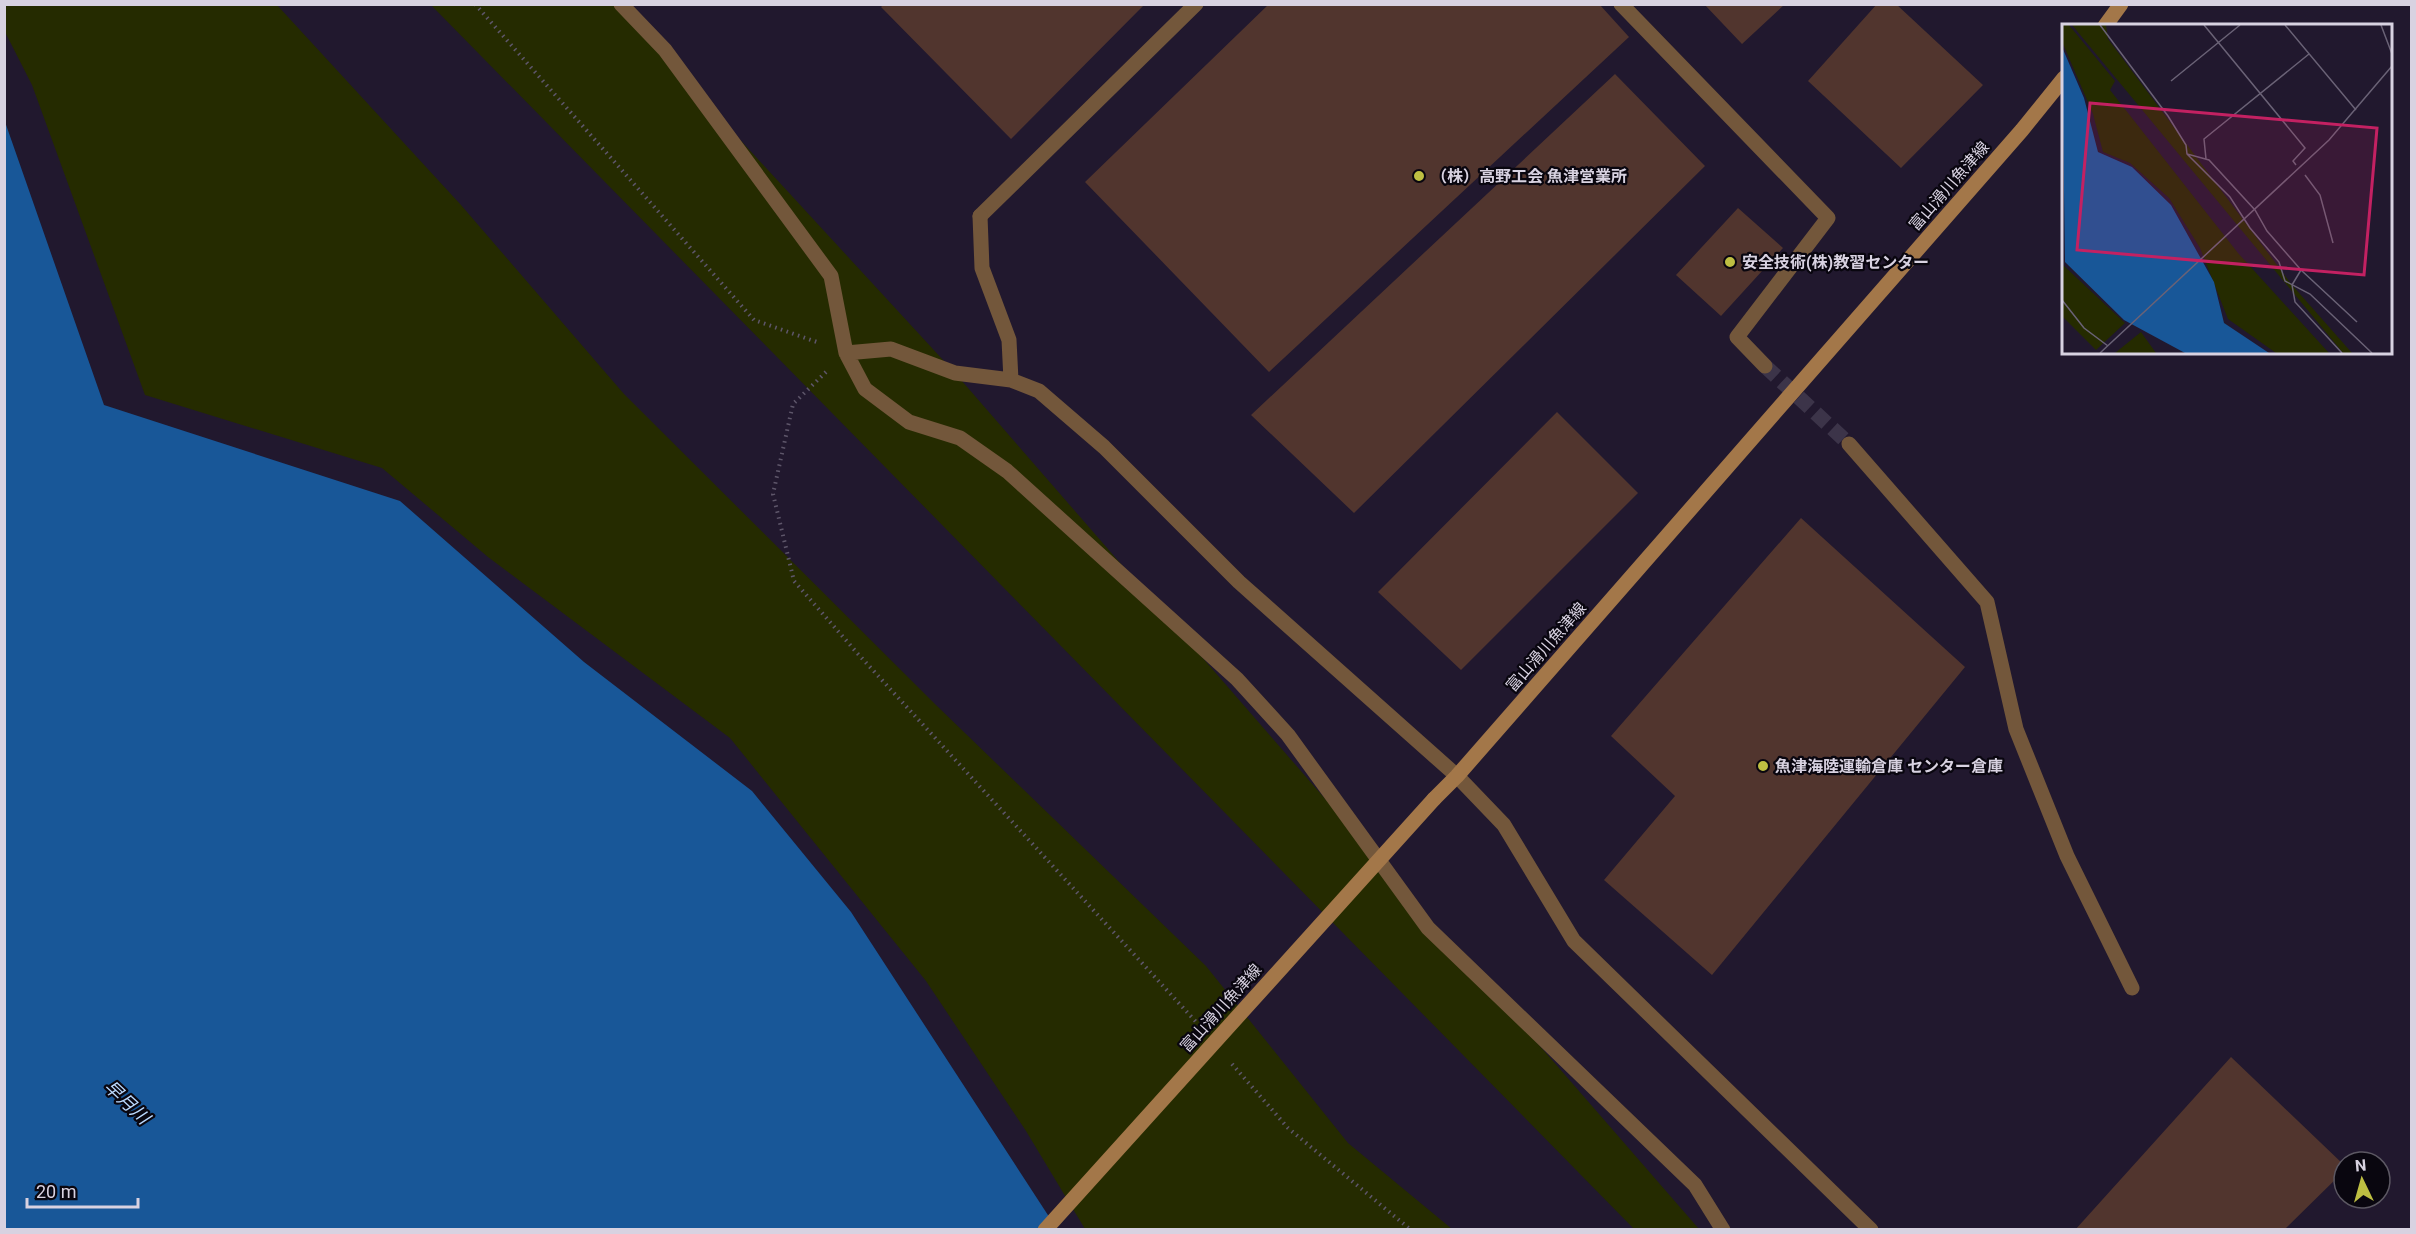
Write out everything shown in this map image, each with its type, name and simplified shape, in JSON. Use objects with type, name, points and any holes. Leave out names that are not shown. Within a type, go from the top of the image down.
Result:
[{"type":"main road","points":[[2106,24],[2121,4]]},
{"type":"main road","name":"富山滑川魚津線","points":[[1045,1230],[1457,776],[2014,139],[2062,80]]},
{"type":"street","points":[[621,4],[665,50],[831,276],[846,353],[866,389],[909,422],[960,438],[1006,471],[1236,679],[1288,735],[1428,928],[1695,1185],[1723,1230]]},
{"type":"street","points":[[1011,380],[1010,340],[982,268],[980,216],[1196,4]]},
{"type":"street","points":[[1621,4],[1828,218],[1737,337],[1765,366]]},
{"type":"street","points":[[846,353],[891,349],[955,373],[1011,380],[1039,391],[1104,447],[1239,582],[1457,776],[1504,825],[1574,941],[1871,1230]]},
{"type":"street","points":[[1849,444],[1987,602],[2016,729],[2067,856],[2132,988]]},
{"type":"path","points":[[475,4],[754,320],[846,353],[793,404],[773,494],[794,581],[1204,1031]]},
{"type":"path","points":[[1227,1058],[1288,1128],[1411,1230]]},
{"type":"green space","points":[[5,5],[277,5],[461,205],[624,394],[936,705],[1206,966],[1348,1143],[1452,1229],[1085,1229],[1026,1131],[926,981],[730,738],[488,557],[382,468],[145,395],[32,85],[5,32]]},
{"type":"green space","points":[[431,5],[616,5],[955,373],[1699,1229],[1634,1229]]},
{"type":"water","name":"早月川","points":[[4,119],[104,405],[400,501],[584,662],[752,791],[851,912],[1057,1229],[5,1229]]},
{"type":"building","points":[[884,4],[1145,4],[1011,139],[881,7]]},
{"type":"building","points":[[1704,4],[1785,4],[1742,44]]},
{"type":"building","points":[[1877,4],[1896,4],[1983,85],[1901,168],[1808,81]]},
{"type":"building","points":[[1268,5],[1600,5],[1629,37],[1269,372],[1085,182]]},
{"type":"building","points":[[1615,74],[1705,166],[1354,513],[1251,415]]},
{"type":"building","name":"安全技術(株)教習センター","points":[[1738,208],[1783,248],[1721,316],[1676,275]]},
{"type":"building","points":[[1557,412],[1638,493],[1461,670],[1378,592]]},
{"type":"building","name":"魚津海陸運輸倉庫 センター倉庫","points":[[1801,518],[1965,667],[1712,975],[1604,880],[1675,796],[1611,736]]},
{"type":"building","points":[[2231,1057],[2332,1154],[2332,1183],[2284,1230],[2075,1230]]},
{"type":"tunnel","points":[[1765,366],[1849,444]]},
{"type":"place","name":"（株）高野工会 魚津営業所","points":[[1419,176]]},
{"type":"place","name":"安全技術(株)教習センター","points":[[1730,262]]},
{"type":"place","name":"魚津海陸運輸倉庫 センター倉庫","points":[[1763,766]]}]
